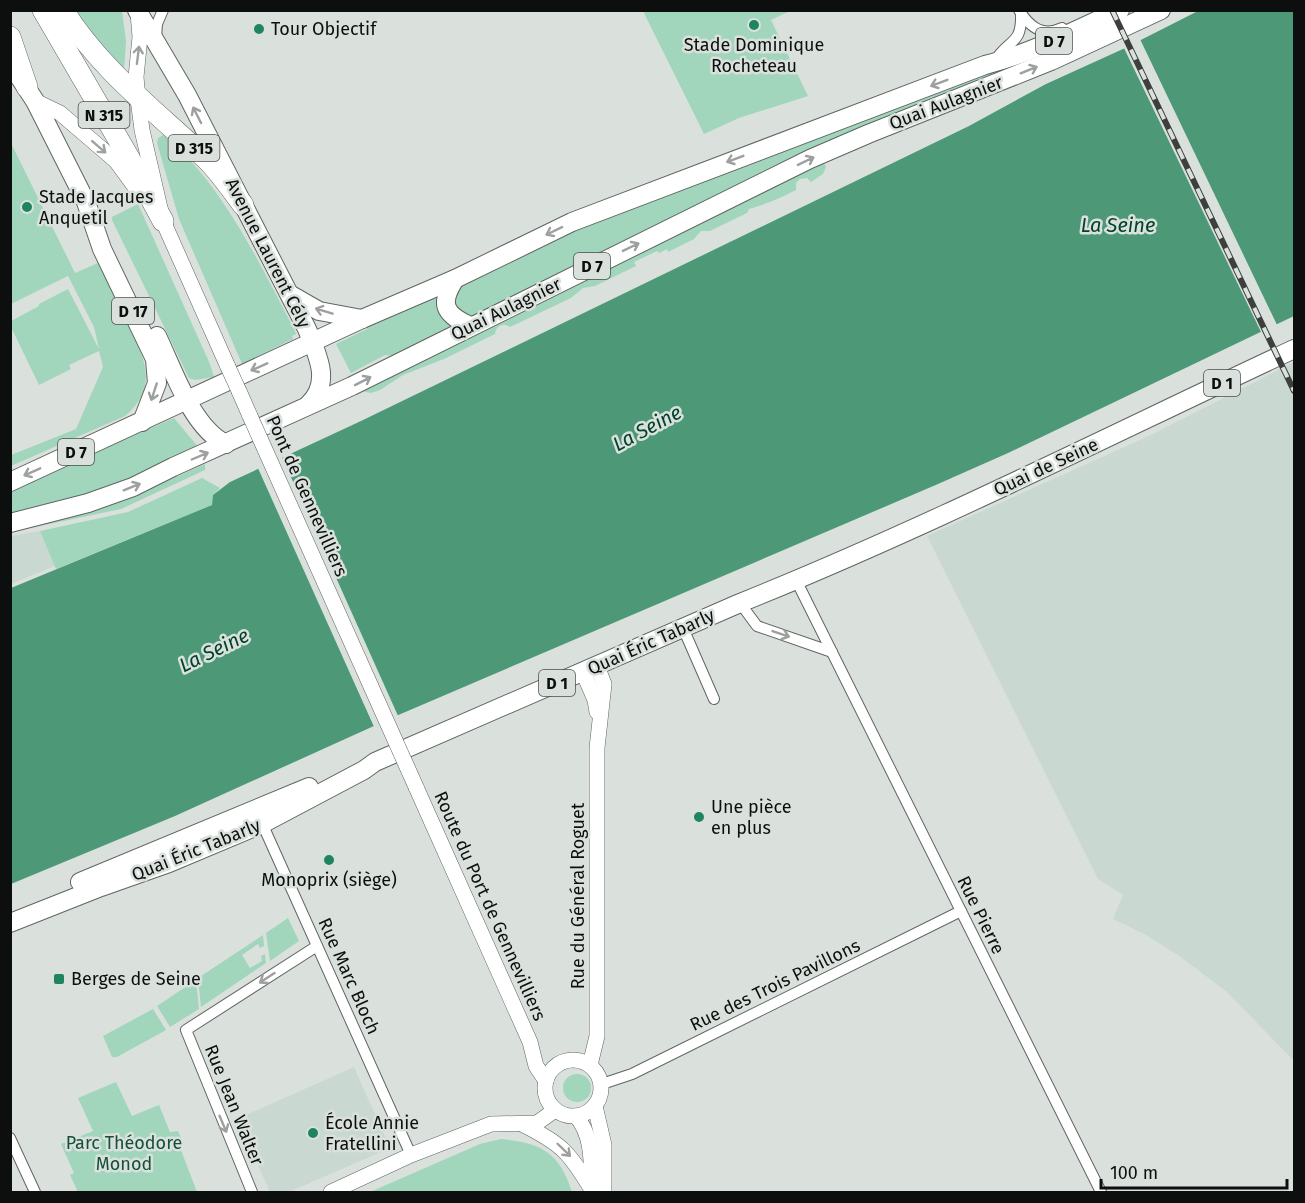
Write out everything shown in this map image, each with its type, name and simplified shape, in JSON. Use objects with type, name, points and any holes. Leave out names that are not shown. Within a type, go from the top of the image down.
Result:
[{"type":"highway","name":"N 315","points":[[43,10],[163,221]]},
{"type":"highway","name":"N 315","points":[[55,10],[137,151],[146,169],[163,221]]},
{"type":"highway","points":[[63,10],[96,56],[138,99]]},
{"type":"highway","points":[[10,37],[31,94]]},
{"type":"highway","name":"D 315","points":[[138,99],[205,157],[243,205]]},
{"type":"main road","points":[[137,10],[140,31],[136,76],[138,99],[142,130],[163,221]]},
{"type":"main road","name":"Avenue Laurent Cély","points":[[137,10],[187,95],[313,343],[322,375],[319,391],[309,404]]},
{"type":"main road","name":"Quai Aulagnier","points":[[10,523],[134,487],[352,386],[810,159],[1052,61],[1161,10]]},
{"type":"main road","name":"Quai Aulagnier","points":[[10,482],[362,319],[455,279],[573,222],[1062,38],[1117,12]]},
{"type":"main road","name":"D 17","points":[[10,65],[31,94],[86,202],[113,244],[188,401]]},
{"type":"main road","points":[[31,94],[60,113],[116,161],[163,221]]},
{"type":"main road","name":"D 17","points":[[86,202],[102,249],[156,363],[156,386],[142,422]]},
{"type":"main road","name":"Pont de Gennevilliers","points":[[163,221],[416,787]]},
{"type":"main road","points":[[455,279],[447,292],[447,307],[454,319],[470,326]]},
{"type":"main road","points":[[290,294],[319,311],[362,319]]},
{"type":"main road","name":"Quai de Seine","points":[[796,580],[1021,479],[1294,349]]},
{"type":"main road","points":[[188,401],[204,427],[226,444]]},
{"type":"main road","name":"Quai Éric Tabarly","points":[[10,923],[169,863],[259,817],[364,770],[375,762],[796,580]]},
{"type":"main road","name":"Rue du Général Roguet","points":[[590,669],[604,684],[598,727],[597,1036],[590,1065]]},
{"type":"main road","name":"Route du Port de Gennevilliers","points":[[416,787],[530,1042],[537,1066],[546,1081]]},
{"type":"main road","name":"Quai Éric Tabarly","points":[[10,910],[259,817]]},
{"type":"main road","name":"Route du Port de Gennevilliers","points":[[530,1042],[557,1065]]},
{"type":"main road","points":[[574,1059],[590,1065],[602,1084],[602,1092],[595,1106],[587,1113],[576,1116],[555,1110],[547,1098],[546,1081],[550,1072],[557,1065],[574,1059]]},
{"type":"main road","points":[[595,1106],[604,1145],[596,1192]]},
{"type":"main road","points":[[331,1192],[411,1155],[491,1124],[537,1123],[555,1110]]},
{"type":"main road","points":[[576,1116],[584,1126],[590,1147],[596,1192]]},
{"type":"main road","points":[[522,1124],[547,1136],[569,1154],[596,1192]]},
{"type":"street","points":[[157,44],[156,31],[163,10]]},
{"type":"street","points":[[1020,12],[1035,29],[1049,33],[1081,21],[1117,12]]},
{"type":"street","points":[[994,63],[1000,53],[1016,39],[1021,23],[1020,12]]},
{"type":"street","name":"Rue Pierre","points":[[796,580],[1101,1192]]},
{"type":"street","points":[[740,603],[757,626],[832,652]]},
{"type":"street","points":[[683,628],[714,699]]},
{"type":"street","name":"Rue Marc Bloch","points":[[259,817],[411,1155]]},
{"type":"street","name":"Rue des Trois Pavillons","points":[[602,1084],[632,1074],[961,911]]},
{"type":"street","name":"Rue Jean Walter","points":[[252,1192],[186,1030],[316,946]]},
{"type":"street","points":[[10,1138],[35,1192]]},
{"type":"shaded area","points":[[1294,362],[1294,1061],[1227,992],[1178,955],[1144,934],[1113,919],[1123,895],[1098,879],[927,536],[1151,435]]},
{"type":"shaded area","points":[[40,531],[55,566],[11,584],[11,536]]},
{"type":"shaded area","name":"École Annie Fratellini","points":[[354,1067],[390,1148],[289,1192],[270,1192],[237,1119]]},
{"type":"green space","points":[[71,11],[122,11],[126,41],[124,71]]},
{"type":"green space","points":[[643,11],[790,11],[771,20],[808,96],[739,118],[704,134]]},
{"type":"green space","points":[[1137,11],[1144,11],[1047,53],[847,133],[474,316],[464,316],[453,304],[457,286],[598,221],[1104,26]]},
{"type":"green space","points":[[163,135],[187,157],[223,203],[254,253],[295,331],[293,339],[242,364],[179,219],[157,143],[158,138]]},
{"type":"green space","points":[[10,141],[75,273],[98,263],[142,356],[146,381],[143,393],[125,416],[11,466],[11,455],[76,429],[103,367],[99,351],[69,365],[71,369],[39,385],[11,327],[11,321],[68,289],[99,349],[94,327],[68,276],[11,304]]},
{"type":"green space","points":[[823,161],[826,167],[823,174],[811,182],[807,178],[800,179],[796,183],[796,190],[749,209],[747,213],[710,231],[701,231],[694,239],[668,252],[667,249],[659,253],[657,251],[634,262],[636,266],[595,286],[583,288],[571,298],[510,327],[500,326],[495,334],[444,359],[403,375],[380,390],[371,393],[362,391]]},
{"type":"green space","points":[[138,204],[214,377],[195,380],[189,378],[112,220],[112,217]]},
{"type":"green space","points":[[437,296],[452,327],[394,356],[385,355],[351,373],[336,344],[367,329],[365,324]]},
{"type":"green space","points":[[174,418],[199,448],[107,490],[11,516],[10,489]]},
{"type":"green space","points":[[205,464],[205,470],[121,509],[11,532],[10,530],[142,492]]},
{"type":"green space","points":[[202,478],[220,488],[213,495],[212,505],[56,569],[40,531],[128,512]]},
{"type":"green space","points":[[288,918],[299,941],[270,961],[266,933]]},
{"type":"green space","points":[[263,935],[264,946],[260,948],[258,944],[242,955],[250,968],[262,961],[261,956],[265,954],[266,963],[201,1007],[198,978]]},
{"type":"green space","points":[[196,980],[199,1009],[170,1027],[157,1006]]},
{"type":"green space","points":[[153,1009],[166,1030],[117,1057],[112,1057],[103,1036]]},
{"type":"green space","points":[[577,1074],[587,1078],[591,1088],[587,1098],[577,1102],[567,1098],[563,1088],[567,1078]]},
{"type":"green space","name":"Parc Théodore Monod","points":[[116,1082],[132,1116],[159,1105],[170,1132],[178,1131],[182,1140],[179,1145],[197,1192],[78,1192],[70,1175],[74,1173],[61,1144],[93,1131],[78,1098]]},
{"type":"green space","points":[[501,1139],[527,1143],[547,1152],[561,1167],[572,1192],[370,1192],[480,1144]]},
{"type":"water","name":"La Seine","points":[[1198,11],[1294,11],[1294,316],[1008,453],[938,484],[396,716],[175,816],[11,884],[11,588],[212,505],[213,495],[230,482],[361,421],[969,126],[1046,84]]},
{"type":"pier","points":[[1139,37],[1278,327],[1262,334],[1123,46]]},
{"type":"pier","points":[[281,455],[399,718],[375,729],[257,466]]},
{"type":"railway","points":[[1112,10],[1294,391]]},
{"type":"place","name":"Stade Dominique Rocheteau","points":[[754,25]]},
{"type":"place","name":"Tour Objectif","points":[[259,29]]},
{"type":"place","name":"Stade Jacques Anquetil","points":[[27,207]]},
{"type":"place","name":"Une pièce en plus","points":[[699,817]]},
{"type":"place","name":"Monoprix (siège)","points":[[329,860]]},
{"type":"place","name":"Berges de Seine","points":[[59,979]]},
{"type":"place","name":"École Annie Fratellini","points":[[313,1133]]}]
